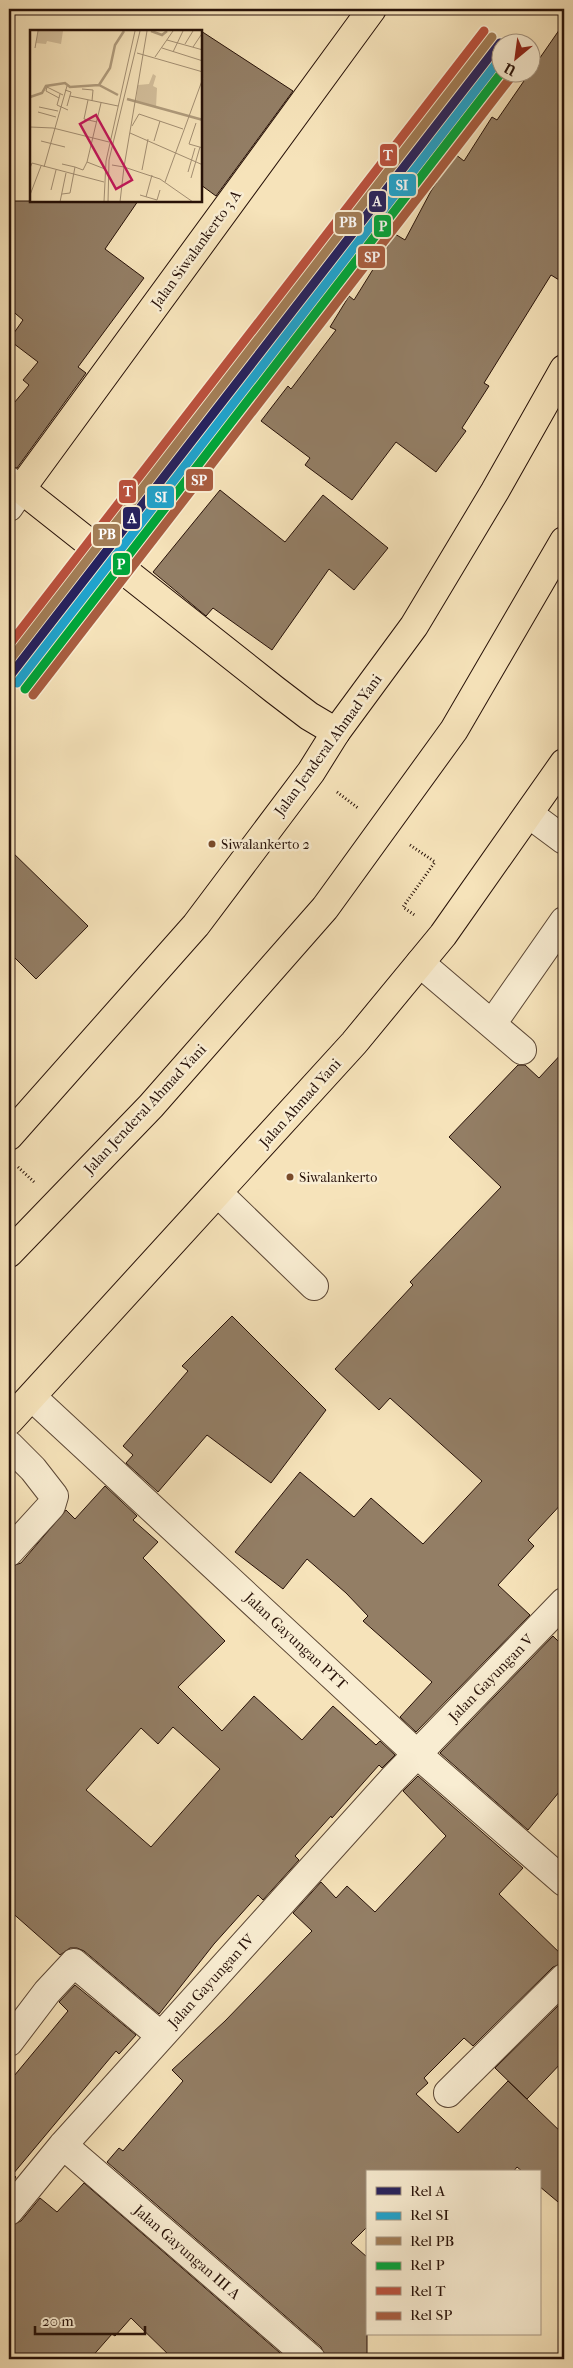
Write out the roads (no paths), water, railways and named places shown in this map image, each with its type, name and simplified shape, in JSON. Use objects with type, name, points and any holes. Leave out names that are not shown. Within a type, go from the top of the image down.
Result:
[{"type":"main road","name":"Jalan Siwalankerto 3 A","points":[[13,492],[372,9]]},
{"type":"main road","name":"Jalan Jenderal Ahmad Yani","points":[[9,1136],[196,925],[310,772],[336,732],[414,626],[495,491],[564,369]]},
{"type":"main road","points":[[13,492],[282,696],[309,716],[336,732]]},
{"type":"main road","name":"Jalan Jenderal Ahmad Yani","points":[[9,1253],[151,1106],[325,908],[454,730],[564,541]]},
{"type":"main road","name":"Jalan Ahmad Yani","points":[[9,1420],[354,1043],[443,935],[564,763]]},
{"type":"street","points":[[529,814],[564,840]]},
{"type":"street","points":[[492,1024],[564,921]]},
{"type":"street","points":[[420,963],[522,1050]]},
{"type":"street","points":[[218,1193],[314,1286]]},
{"type":"street","name":"Jalan Gayungan PTT","points":[[32,1397],[418,1754],[564,1882]]},
{"type":"street","points":[[9,1445],[33,1469],[54,1496],[51,1506],[9,1552]]},
{"type":"street","name":"Jalan Gayungan V","points":[[418,1754],[564,1602]]},
{"type":"street","name":"Jalan Gayungan IV","points":[[9,2211],[63,2144],[418,1754]]},
{"type":"street","points":[[9,2042],[47,1992],[74,1963],[161,2036]]},
{"type":"street","points":[[448,2093],[564,1978]]},
{"type":"street","name":"Jalan Gayungan III A","points":[[63,2144],[311,2359]]},
{"type":"rail line","name":"T","points":[[9,645],[484,31]]},
{"type":"rail line","name":"PB","points":[[9,661],[490,40]]},
{"type":"rail line","name":"A","points":[[9,677],[490,56]]},
{"type":"rail line","name":"SI","points":[[17,683],[490,72]]},
{"type":"rail line","name":"P","points":[[25,689],[494,82]]},
{"type":"rail line","name":"SP","points":[[33,695],[507,82]]},
{"type":"place","name":"Siwalankerto 2","points":[[212,844]]},
{"type":"place","name":"Siwalankerto","points":[[290,1177]]}]
